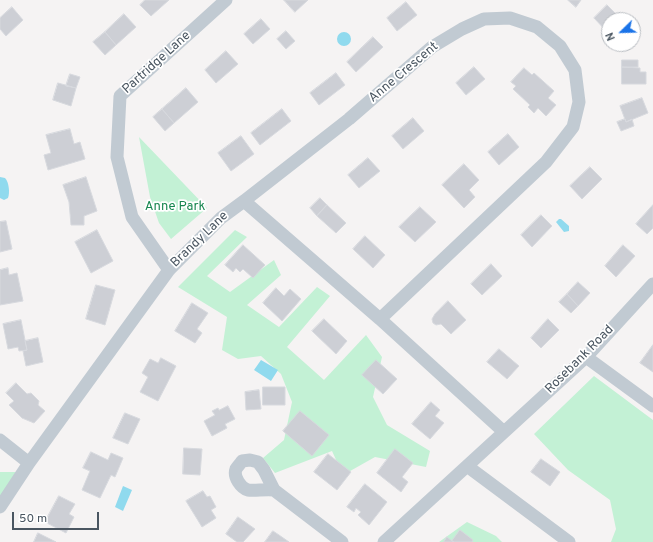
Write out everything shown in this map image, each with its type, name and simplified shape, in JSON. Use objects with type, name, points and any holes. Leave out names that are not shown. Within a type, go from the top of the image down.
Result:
[{"type":"street","name":"Partridge Lane","points":[[169,270],[132,217],[117,157],[120,96],[226,0]]},
{"type":"street","name":"Anne Crescent","points":[[244,201],[349,119],[432,47],[462,29],[484,19],[510,18],[537,27],[560,46],[575,70],[580,102],[573,127],[546,162],[380,319]]},
{"type":"street","name":"Brandy Lane","points":[[0,508],[29,464],[169,270],[221,218],[244,201]]},
{"type":"street","points":[[244,201],[380,319],[504,432]]},
{"type":"street","name":"Rosebank Road","points":[[384,542],[586,357],[653,284]]},
{"type":"street","points":[[586,357],[653,406]]},
{"type":"street","points":[[0,440],[29,464]]},
{"type":"street","points":[[467,466],[569,542]]},
{"type":"street","points":[[274,490],[342,542]]},
{"type":"green space","name":"Anne Park","points":[[139,137],[207,208],[171,239],[159,223],[150,197]]},
{"type":"green space","points":[[235,230],[247,237],[207,276],[230,292],[274,260],[281,275],[247,305],[279,327],[317,287],[330,296],[287,347],[324,380],[366,335],[382,357],[373,397],[387,425],[430,451],[426,467],[375,457],[343,475],[332,451],[275,473],[263,458],[284,440],[292,402],[281,374],[261,356],[238,359],[222,350],[227,317],[178,287]]},
{"type":"green space","points":[[594,376],[653,420],[653,542],[611,542],[616,529],[610,500],[568,470],[534,434]]},
{"type":"green space","points":[[0,472],[16,472],[0,497]]},
{"type":"green space","points":[[467,522],[496,536],[502,542],[439,542]]},
{"type":"water","points":[[344,32],[349,34],[351,39],[349,44],[344,46],[339,44],[337,39],[339,34]]},
{"type":"water","points":[[0,177],[5,178],[9,188],[8,198],[4,200],[0,198]]},
{"type":"water","points":[[559,219],[569,226],[569,231],[564,232],[556,222]]},
{"type":"water","points":[[261,360],[278,370],[271,381],[254,370]]},
{"type":"water","points":[[123,486],[132,490],[123,511],[115,507]]},
{"type":"building","points":[[145,0],[169,0],[151,16],[140,5]]},
{"type":"building","points":[[284,0],[308,0],[295,12]]},
{"type":"building","points":[[568,0],[581,0],[576,7]]},
{"type":"building","points":[[406,2],[417,15],[397,31],[387,18]]},
{"type":"building","points":[[607,5],[614,12],[601,12],[601,25],[594,18]]},
{"type":"building","points":[[12,7],[23,20],[6,36],[0,29],[0,18]]},
{"type":"building","points":[[124,14],[136,27],[116,45],[105,32]]},
{"type":"building","points":[[261,19],[270,29],[253,44],[244,34]]},
{"type":"building","points":[[286,31],[295,41],[286,49],[277,39]]},
{"type":"building","points":[[105,32],[116,45],[105,55],[93,42]]},
{"type":"building","points":[[373,37],[383,47],[356,72],[347,62]]},
{"type":"building","points":[[226,51],[238,64],[216,83],[205,70]]},
{"type":"building","points":[[622,60],[638,60],[638,67],[622,67]]},
{"type":"building","points":[[474,67],[485,79],[466,95],[456,83]]},
{"type":"building","points":[[622,67],[640,68],[640,72],[646,72],[646,84],[622,84]]},
{"type":"building","points":[[524,68],[532,75],[534,73],[554,91],[548,98],[556,105],[546,116],[538,108],[534,113],[528,107],[530,105],[513,89],[516,86],[511,82]]},
{"type":"building","points":[[336,73],[345,85],[319,105],[310,93]]},
{"type":"building","points":[[70,74],[80,77],[76,88],[66,86]]},
{"type":"building","points":[[58,83],[76,88],[71,106],[53,100]]},
{"type":"building","points":[[186,88],[198,102],[174,123],[162,109]]},
{"type":"building","points":[[642,98],[648,113],[626,122],[620,106]]},
{"type":"building","points":[[162,109],[174,123],[165,131],[153,117]]},
{"type":"building","points":[[282,109],[291,121],[260,145],[251,133]]},
{"type":"building","points":[[413,118],[424,131],[403,149],[392,136]]},
{"type":"building","points":[[625,119],[626,122],[632,119],[634,126],[621,131],[617,122]]},
{"type":"building","points":[[70,129],[74,144],[80,142],[85,159],[48,170],[44,155],[51,153],[46,135]]},
{"type":"building","points":[[508,134],[519,147],[499,165],[488,152]]},
{"type":"building","points":[[241,136],[254,154],[231,171],[218,153]]},
{"type":"building","points":[[368,158],[380,171],[359,188],[348,175]]},
{"type":"building","points":[[464,164],[479,180],[469,190],[475,197],[464,208],[442,185]]},
{"type":"building","points":[[590,167],[602,179],[582,199],[570,186]]},
{"type":"building","points":[[86,177],[97,211],[84,216],[84,225],[71,225],[69,202],[63,185]]},
{"type":"building","points":[[320,198],[327,205],[317,216],[310,208]]},
{"type":"building","points":[[327,205],[346,223],[336,233],[317,216]]},
{"type":"building","points":[[653,205],[653,228],[647,234],[636,224]]},
{"type":"building","points":[[420,207],[436,222],[415,242],[399,227]]},
{"type":"building","points":[[541,215],[552,226],[532,247],[521,235]]},
{"type":"building","points":[[6,221],[12,249],[0,252],[0,222]]},
{"type":"building","points":[[97,230],[113,261],[91,273],[75,242]]},
{"type":"building","points":[[365,236],[385,255],[373,268],[353,249]]},
{"type":"building","points":[[243,245],[265,265],[253,278],[243,269],[240,272],[236,268],[233,272],[225,265]]},
{"type":"building","points":[[623,245],[635,256],[616,277],[605,266]]},
{"type":"building","points":[[491,264],[502,276],[482,295],[471,284]]},
{"type":"building","points":[[8,268],[9,275],[17,273],[23,301],[0,305],[0,270]]},
{"type":"building","points":[[578,282],[590,293],[578,306],[567,294]]},
{"type":"building","points":[[96,285],[115,290],[105,325],[86,319]]},
{"type":"building","points":[[276,288],[284,296],[290,289],[301,299],[282,321],[263,303]]},
{"type":"building","points":[[567,294],[578,306],[571,313],[559,302]]},
{"type":"building","points":[[448,301],[466,320],[451,334],[441,324],[436,325],[433,323],[432,319]]},
{"type":"building","points":[[192,303],[208,313],[197,329],[202,333],[195,343],[175,331]]},
{"type":"building","points":[[324,319],[347,341],[336,354],[312,331]]},
{"type":"building","points":[[548,319],[559,330],[541,348],[531,338]]},
{"type":"building","points":[[21,320],[27,350],[19,351],[18,347],[8,349],[3,324]]},
{"type":"building","points":[[38,338],[43,362],[26,366],[23,351],[27,350],[25,341]]},
{"type":"building","points":[[653,345],[653,372],[640,363]]},
{"type":"building","points":[[499,349],[519,366],[507,379],[487,362]]},
{"type":"building","points":[[161,358],[176,366],[158,401],[140,392],[148,377],[142,373],[150,359],[158,363]]},
{"type":"building","points":[[376,360],[397,379],[383,394],[362,375]]},
{"type":"building","points":[[16,383],[27,394],[31,393],[39,401],[38,405],[45,411],[34,423],[22,418],[9,405],[14,401],[6,393]]},
{"type":"building","points":[[263,387],[285,387],[285,405],[263,405]]},
{"type":"building","points":[[259,390],[261,409],[246,410],[245,392]]},
{"type":"building","points":[[431,402],[440,410],[435,416],[444,423],[430,439],[412,424]]},
{"type":"building","points":[[228,406],[235,419],[225,424],[227,428],[212,436],[204,421],[215,415],[212,411]]},
{"type":"building","points":[[300,411],[329,435],[312,456],[283,431]]},
{"type":"building","points":[[125,413],[140,419],[128,444],[113,438]]},
{"type":"building","points":[[184,448],[202,449],[200,475],[183,474]]},
{"type":"building","points":[[395,449],[413,463],[402,477],[408,482],[401,492],[377,473]]},
{"type":"building","points":[[91,452],[108,460],[111,453],[123,458],[115,477],[111,475],[100,498],[82,490],[90,471],[83,468]]},
{"type":"building","points":[[328,454],[351,472],[337,490],[314,472]]},
{"type":"building","points":[[541,459],[560,472],[550,486],[531,472]]},
{"type":"building","points":[[365,484],[387,502],[369,525],[358,515],[361,512],[356,508],[354,512],[347,507]]},
{"type":"building","points":[[203,491],[207,497],[210,496],[216,507],[211,510],[216,518],[202,527],[186,501]]},
{"type":"building","points":[[59,496],[75,504],[69,514],[74,517],[66,533],[45,522]]},
{"type":"building","points":[[238,517],[255,529],[243,542],[237,542],[226,534]]},
{"type":"building","points":[[460,530],[473,540],[472,542],[452,541]]},
{"type":"building","points":[[273,531],[279,535],[289,542],[265,542]]},
{"type":"building","points":[[38,533],[56,542],[34,542]]},
{"type":"building","points":[[447,537],[452,541],[454,542],[444,542]]}]
